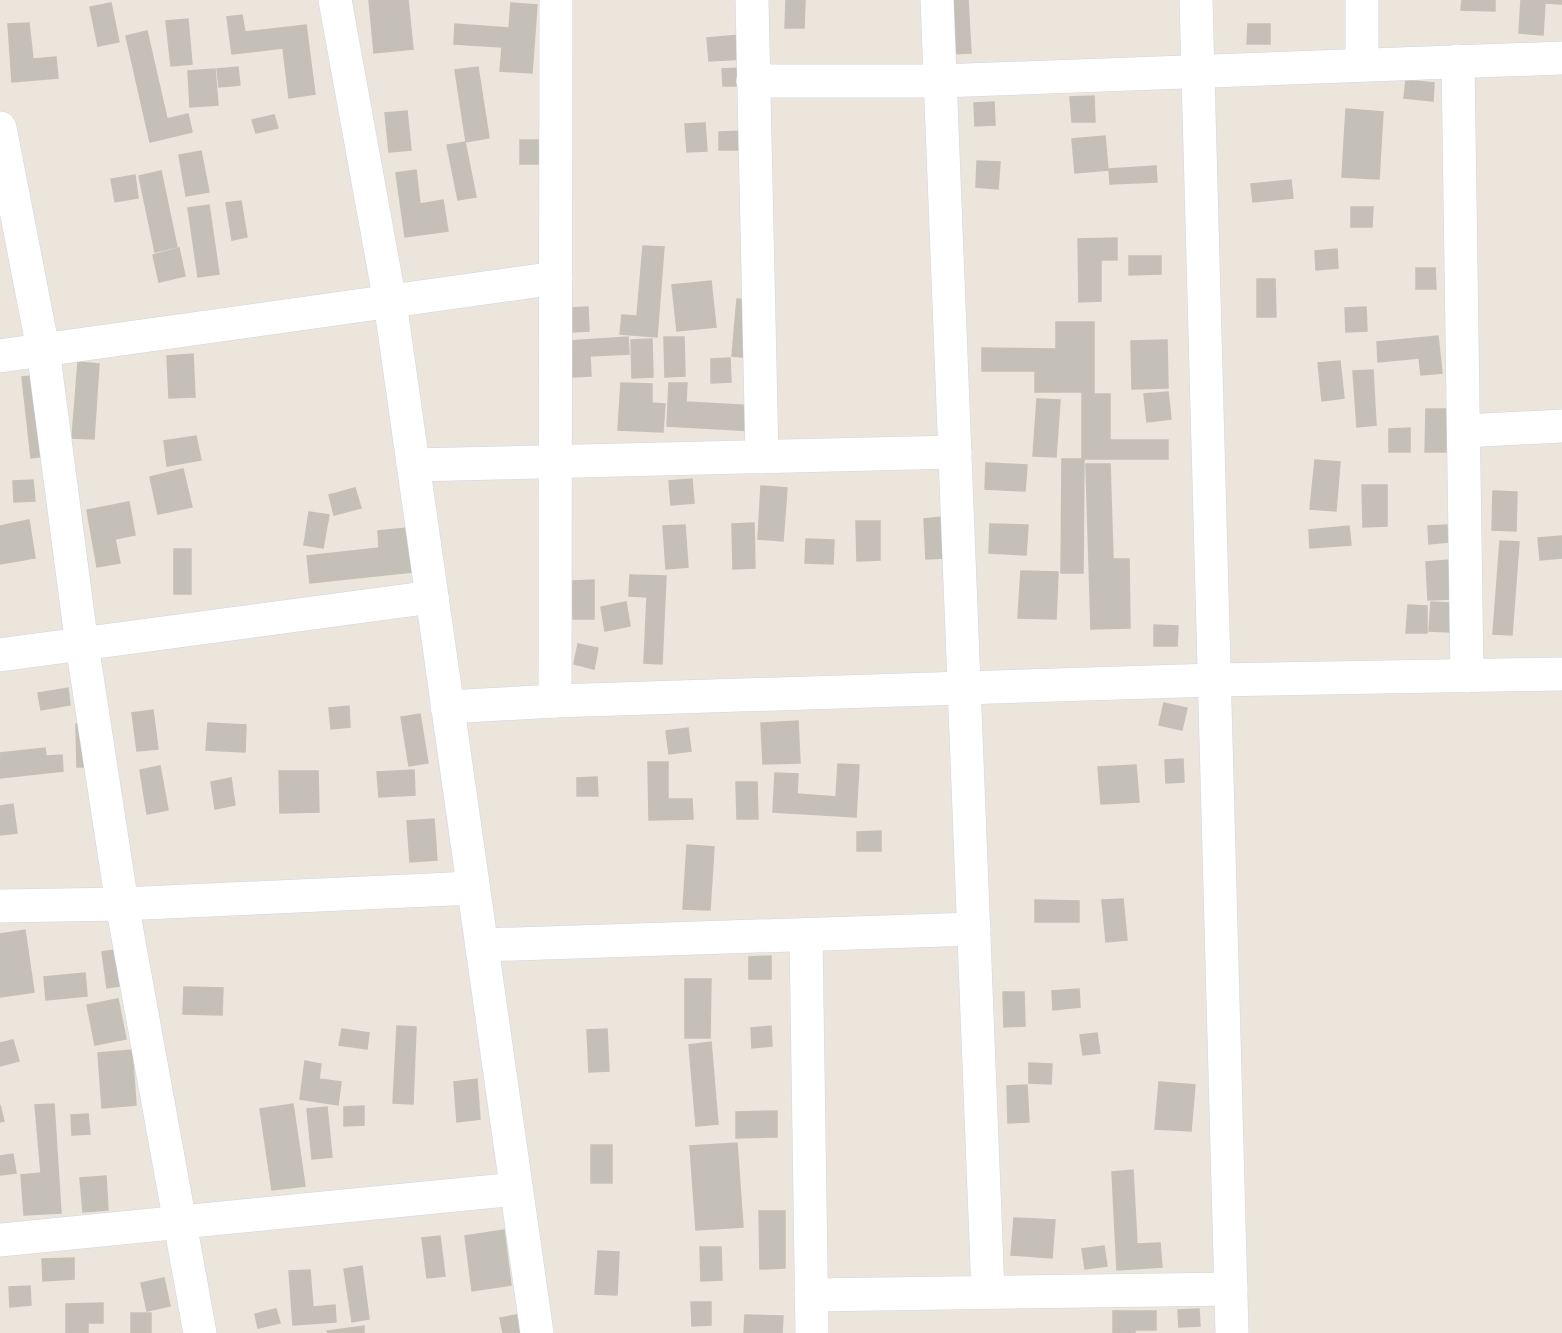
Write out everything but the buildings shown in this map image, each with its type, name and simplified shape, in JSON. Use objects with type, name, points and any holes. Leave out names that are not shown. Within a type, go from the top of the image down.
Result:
[{"type":"street","points":[[335,0],[390,302],[537,1333]]},
{"type":"street","points":[[555,701],[556,0]]},
{"type":"street","points":[[752,0],[762,457]]},
{"type":"street","points":[[937,0],[988,1292]]},
{"type":"street","points":[[1196,0],[1232,1333]]},
{"type":"street","points":[[1362,0],[1362,64]]},
{"type":"street","points":[[753,81],[940,81],[1562,58]]},
{"type":"street","points":[[1458,61],[1467,676]]},
{"type":"street","points":[[0,128],[43,349],[82,644],[122,904],[182,1222],[200,1333]]},
{"type":"street","points":[[0,356],[556,279]]},
{"type":"street","points":[[1464,431],[1562,426]]},
{"type":"street","points":[[413,465],[955,452]]},
{"type":"street","points":[[0,656],[432,597]]},
{"type":"street","points":[[447,707],[555,701],[1214,680],[1562,674]]},
{"type":"street","points":[[0,906],[122,904],[473,888]]},
{"type":"street","points":[[482,945],[974,929]]},
{"type":"street","points":[[806,934],[812,1333]]},
{"type":"street","points":[[0,1240],[516,1189]]},
{"type":"street","points":[[811,1295],[1231,1288]]}]
